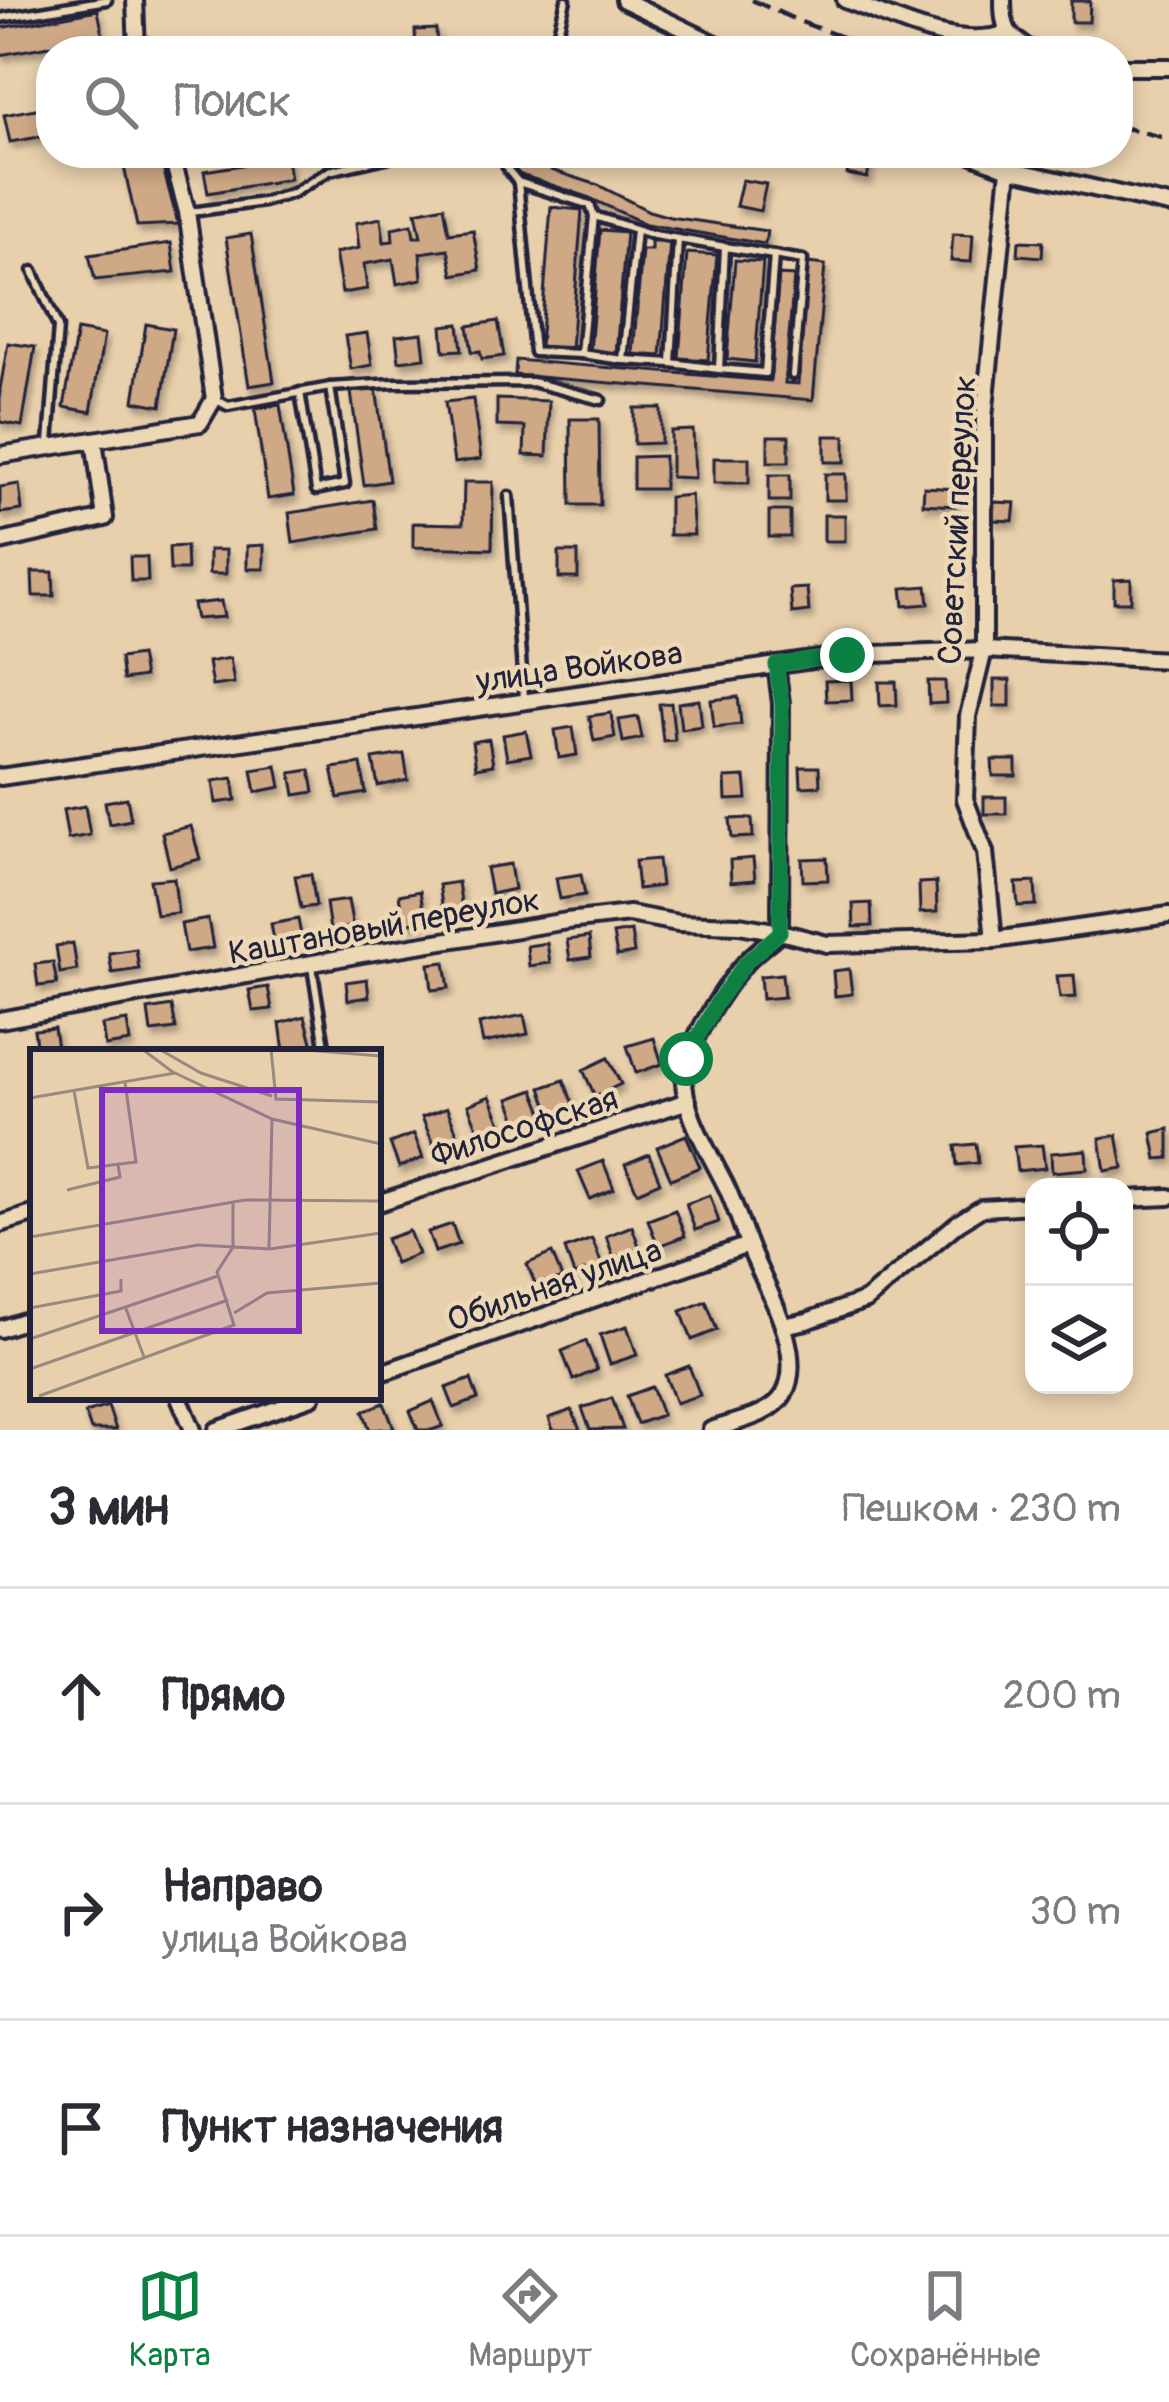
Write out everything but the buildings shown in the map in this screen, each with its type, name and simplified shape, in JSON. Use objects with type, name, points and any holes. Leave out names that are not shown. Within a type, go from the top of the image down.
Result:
[{"type":"street","points":[[135,0],[136,36]]},
{"type":"street","points":[[624,0],[699,36]]},
{"type":"street","points":[[845,0],[951,36]]},
{"type":"street","points":[[1003,0],[1006,29],[1012,36]]},
{"type":"street","points":[[995,36],[1006,29]]},
{"type":"street","points":[[1133,67],[1169,67]]},
{"type":"street","points":[[0,455],[200,423],[214,399],[187,212],[175,168]]},
{"type":"street","points":[[1009,169],[1169,205]]},
{"type":"street","name":"Советский переулок","points":[[994,940],[986,852],[965,800],[968,716],[984,650],[984,418],[1009,169]]},
{"type":"street","points":[[0,542],[104,518],[94,440]]},
{"type":"street","name":"улица Войкова","points":[[0,777],[847,655],[984,650],[1169,660]]},
{"type":"street","points":[[711,1430],[764,1411],[783,1397],[789,1376],[783,1326],[688,1101],[684,1080],[686,1059],[717,1002],[746,962],[780,932],[782,704],[776,665]]},
{"type":"street","name":"Каштановый переулок","points":[[0,1020],[311,963],[629,914],[739,925],[827,944],[994,940],[1169,916]]},
{"type":"street","name":"Философская","points":[[381,1202],[688,1101]]},
{"type":"street","points":[[1133,1199],[1169,1197]]},
{"type":"street","points":[[783,1326],[866,1300],[958,1222],[982,1208],[1025,1205]]},
{"type":"street","points":[[0,1224],[30,1215]]},
{"type":"street","name":"Обильная улица","points":[[381,1373],[748,1245]]},
{"type":"street","points":[[0,1329],[30,1319]]},
{"type":"street","points":[[180,1400],[193,1430]]},
{"type":"street","points":[[217,1430],[303,1400]]},
{"type":"lane","points":[[0,18],[106,0]]},
{"type":"lane","points":[[557,36],[566,0]]},
{"type":"lane","points":[[187,212],[263,202],[293,193],[341,168]]},
{"type":"lane","points":[[507,168],[518,182],[590,205],[594,216],[581,354]]},
{"type":"lane","points":[[518,182],[534,352],[765,373],[774,255]]},
{"type":"lane","points":[[594,216],[678,239],[803,260],[793,375]]},
{"type":"lane","points":[[623,360],[636,230]]},
{"type":"lane","points":[[671,363],[678,239]]},
{"type":"lane","points":[[719,369],[725,247]]},
{"type":"lane","points":[[33,271],[58,327],[49,447]]},
{"type":"lane","points":[[214,399],[229,406],[330,387],[532,382],[601,400]]},
{"type":"lane","points":[[300,392],[316,490],[345,484],[330,387]]},
{"type":"lane","points":[[509,496],[524,701]]},
{"type":"lane","points":[[311,963],[325,1049]]},
{"type":"railway","points":[[752,0],[839,36]]},
{"type":"railway","points":[[1133,130],[1169,139]]},
{"type":"route","points":[[686,1059],[717,1002],[746,962],[780,932],[782,704],[776,665],[847,655]]}]
